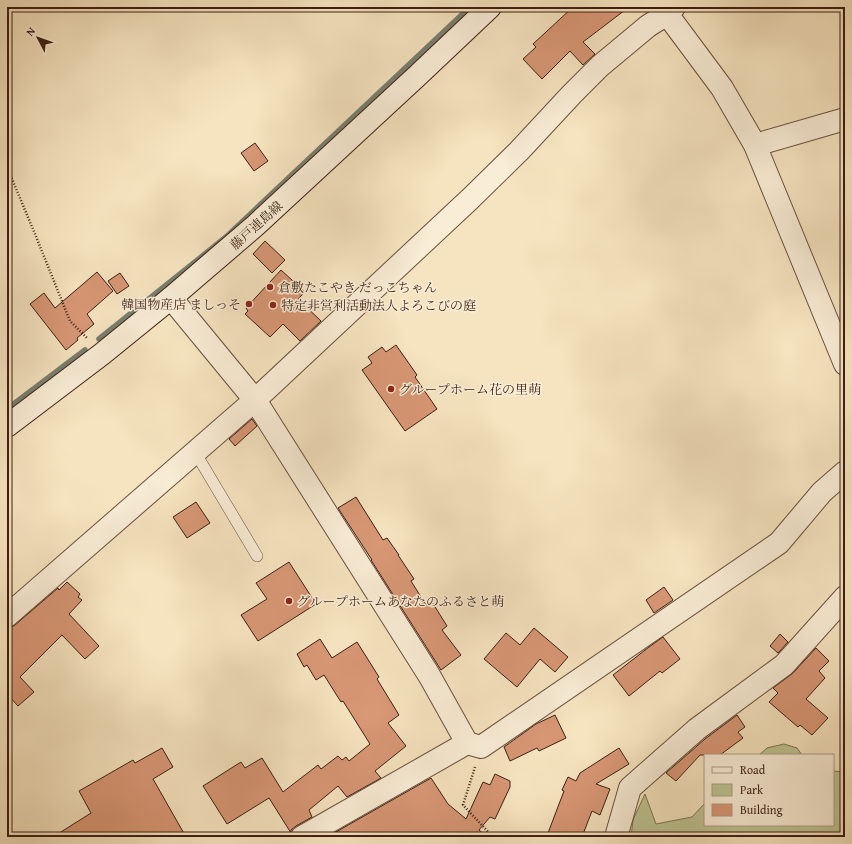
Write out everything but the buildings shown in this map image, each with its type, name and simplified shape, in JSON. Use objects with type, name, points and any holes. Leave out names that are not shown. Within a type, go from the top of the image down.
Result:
[{"type":"street","name":"藤戸連島線","points":[[7,426],[102,354],[256,226],[490,7]]},
{"type":"street","points":[[7,616],[255,400],[486,183],[519,151],[600,66],[648,26],[670,10],[722,88],[755,145],[845,364]]},
{"type":"street","points":[[755,145],[845,119]]},
{"type":"street","points":[[171,298],[255,400],[474,745]]},
{"type":"street","points":[[302,837],[474,745],[779,543],[822,492],[845,472]]},
{"type":"street","points":[[616,837],[630,788],[697,729],[784,665],[845,597]]},
{"type":"lane","points":[[195,452],[257,556]]},
{"type":"path","points":[[7,167],[70,321],[102,354]]},
{"type":"path","points":[[474,745],[463,805],[493,837]]},
{"type":"green space","points":[[784,744],[797,748],[801,754],[760,754],[767,748]]},
{"type":"green space","points":[[834,771],[845,772],[845,837],[631,837],[633,820],[645,794],[656,824],[692,817],[704,804],[704,826],[834,826]]},
{"type":"waterway","points":[[99,339],[226,237],[470,7]]},
{"type":"waterway","points":[[7,409],[85,350]]},
{"type":"place","name":"倉敷たこやき だっこちゃん","points":[[270,287]]},
{"type":"place","name":"韓国物産店 ましっそ","points":[[249,304]]},
{"type":"place","name":"特定非営利活動法人よろこびの庭","points":[[273,305]]},
{"type":"place","name":"グループホーム花の里萌","points":[[391,389]]},
{"type":"place","name":"グループホームあなたのふるさと萌","points":[[289,601]]}]
